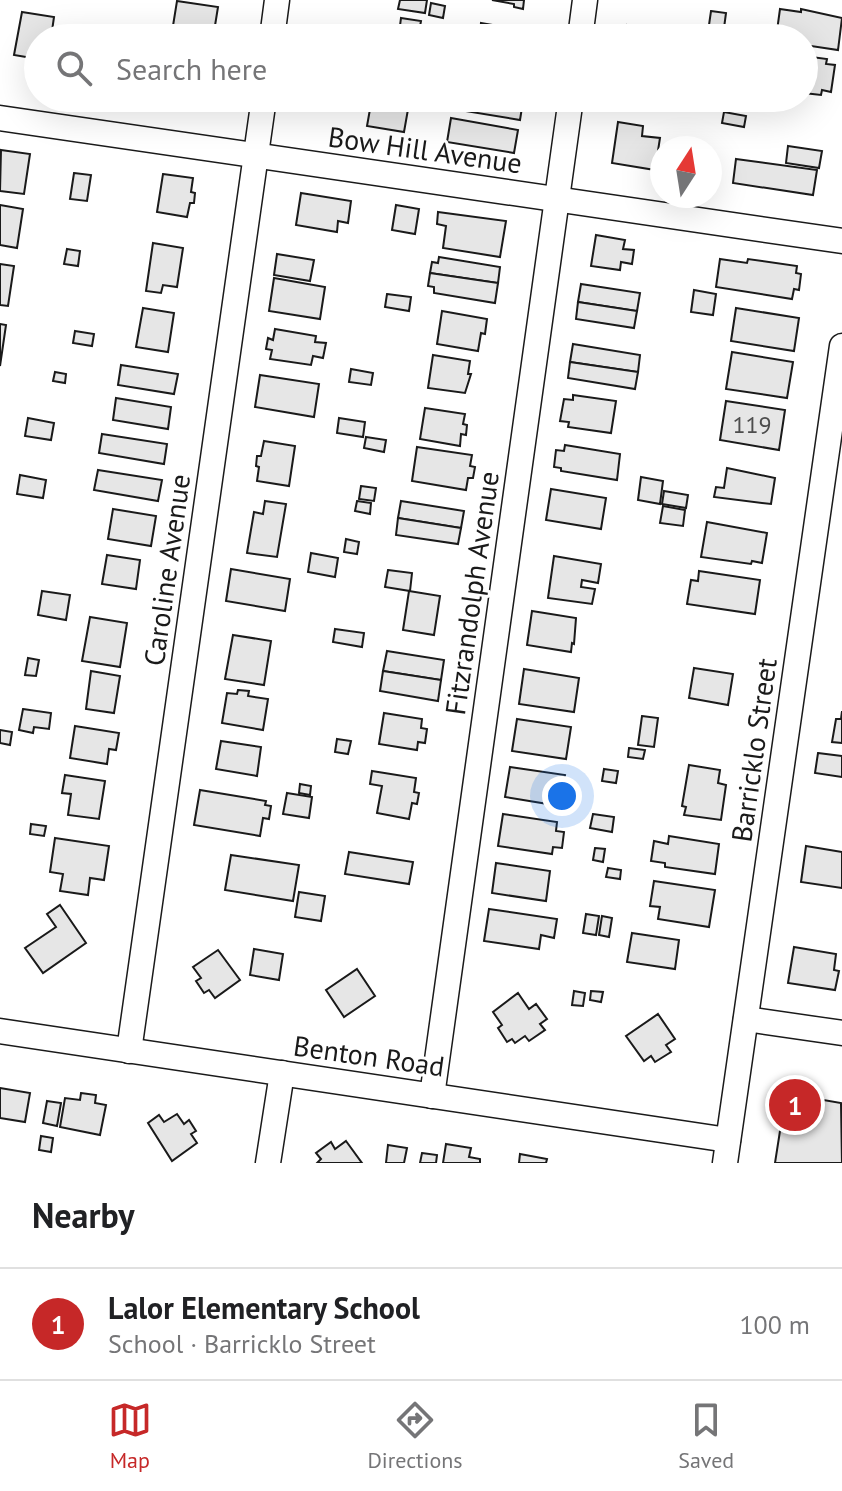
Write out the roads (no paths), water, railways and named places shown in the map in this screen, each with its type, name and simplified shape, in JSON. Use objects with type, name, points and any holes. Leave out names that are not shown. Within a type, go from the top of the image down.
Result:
[{"type":"street","points":[[274,24],[277,0]]},
{"type":"street","points":[[582,24],[585,0]]},
{"type":"street","name":"Caroline Avenue","points":[[129,1051],[262,112]]},
{"type":"street","name":"Fitzrandolph Avenue","points":[[432,1096],[569,112]]},
{"type":"street","name":"Bow Hill Avenue","points":[[0,118],[842,241]]},
{"type":"street","name":"Barricklo Street","points":[[727,1151],[842,346]]},
{"type":"street","points":[[746,1019],[842,1033]]},
{"type":"street","name":"Benton Road","points":[[0,1031],[432,1096],[727,1151]]},
{"type":"street","points":[[268,1163],[282,1073]]},
{"type":"place","name":"Lalor Elementary School","points":[[795,1105]]}]
